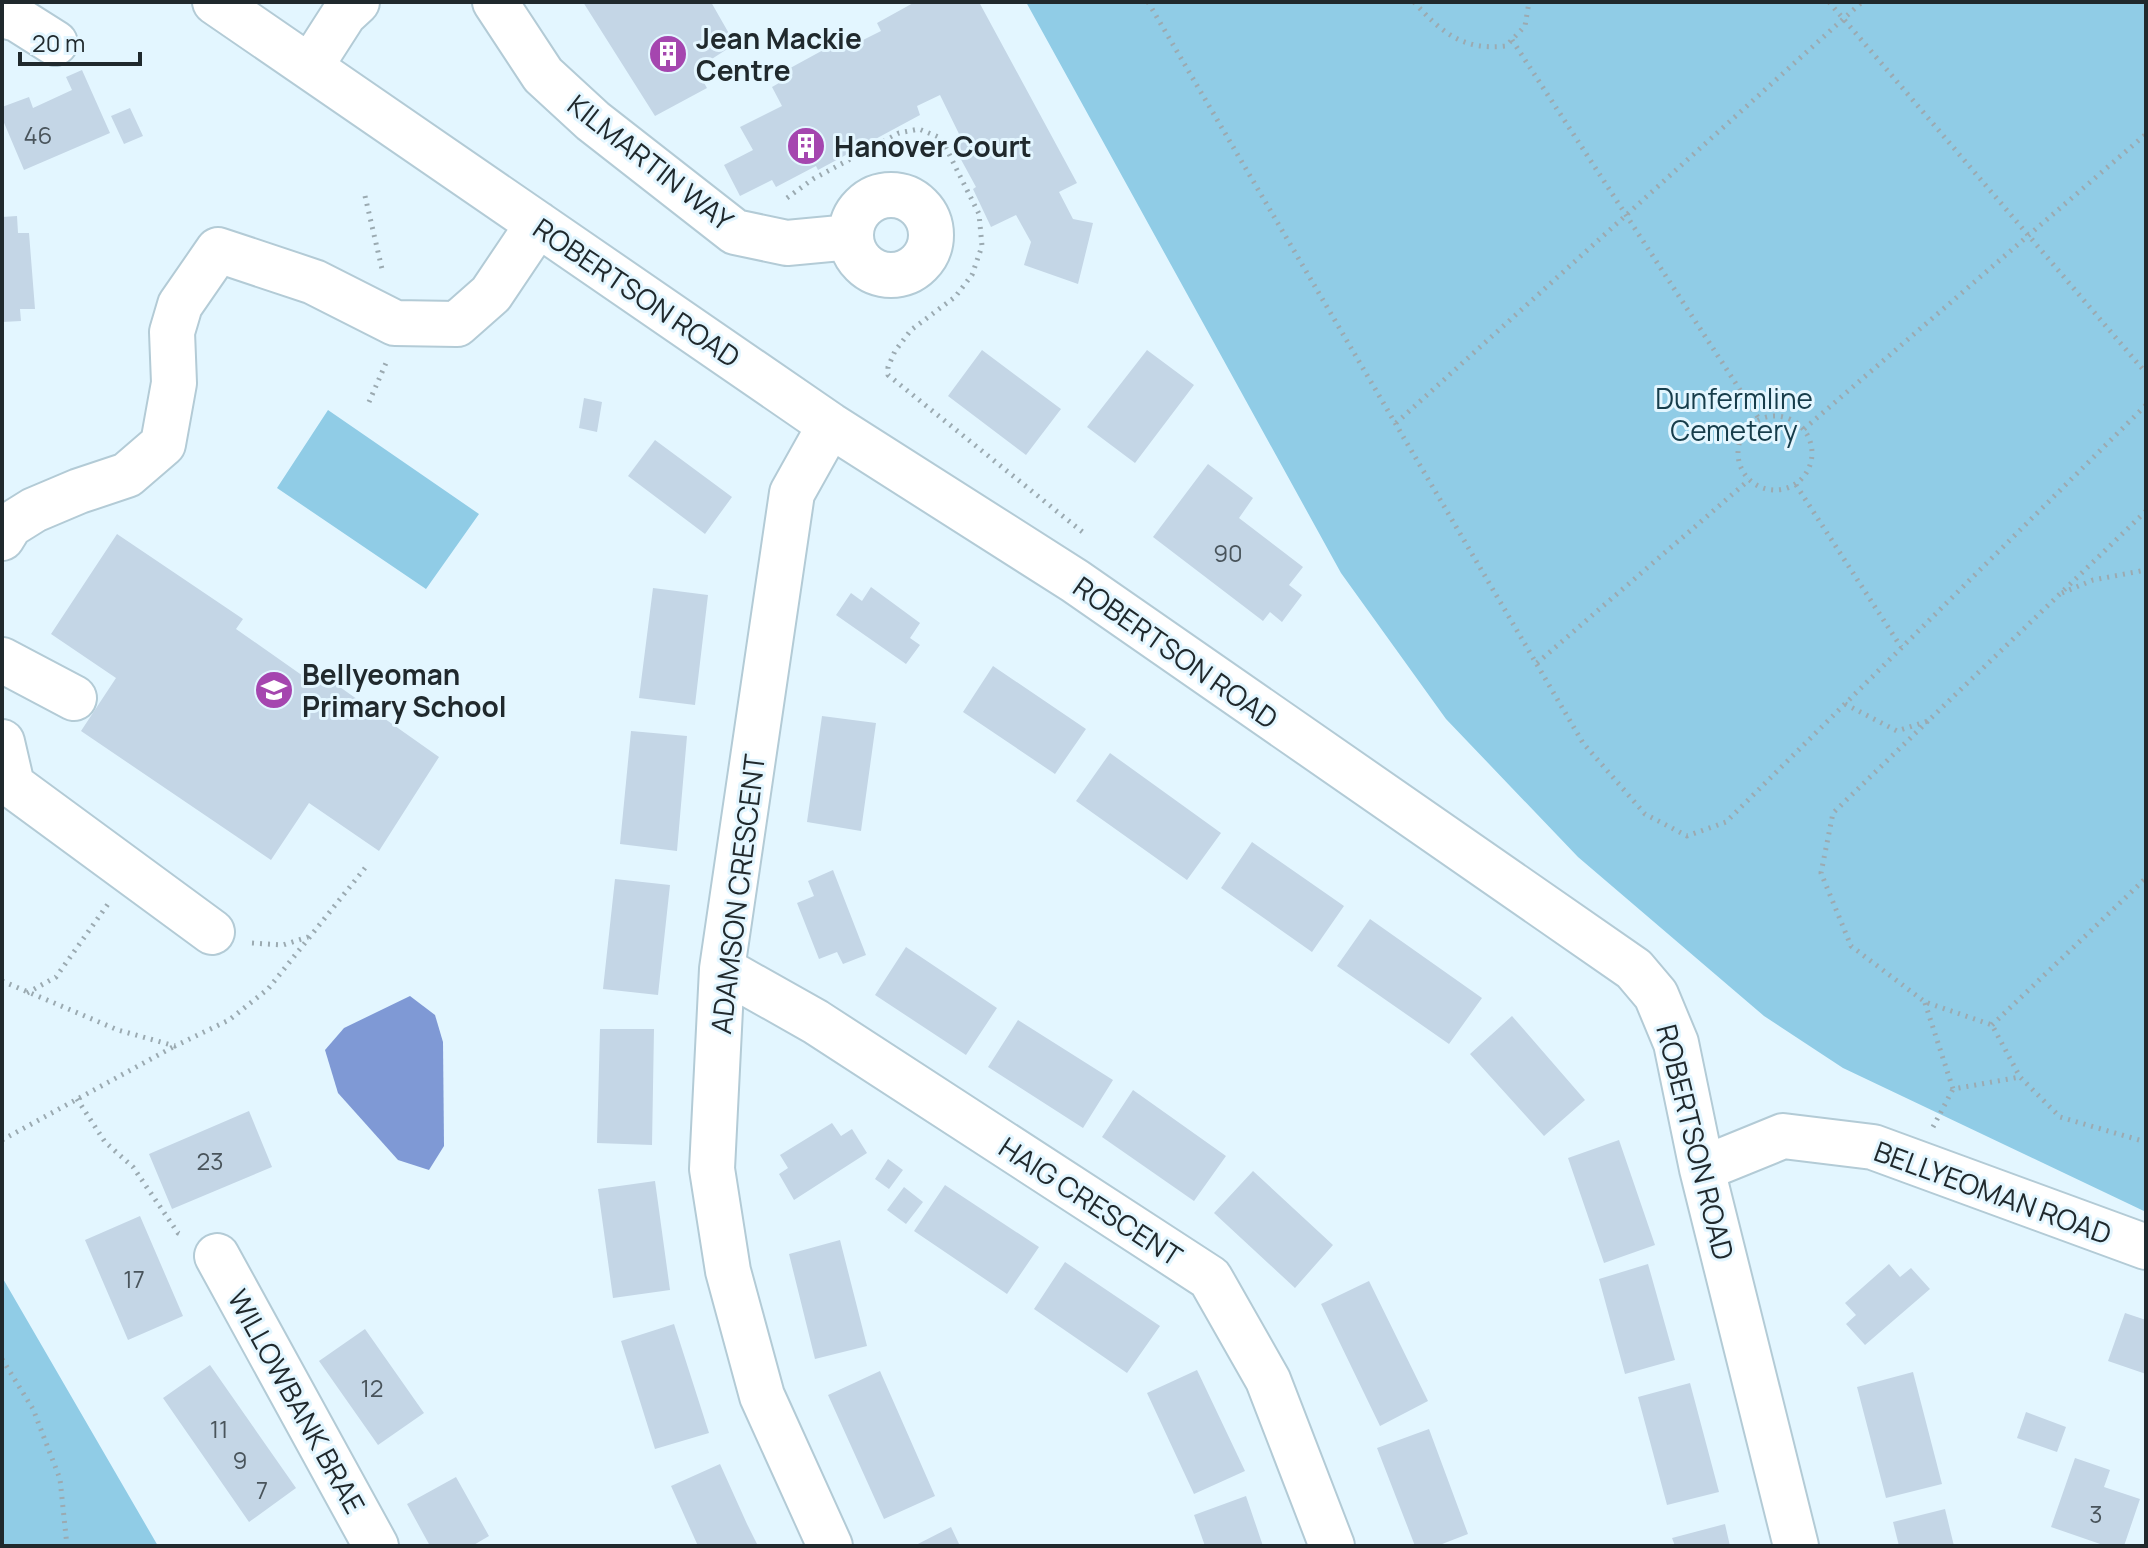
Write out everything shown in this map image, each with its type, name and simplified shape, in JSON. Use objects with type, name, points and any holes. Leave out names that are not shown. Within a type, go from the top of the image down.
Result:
[{"type":"street","name":"ROBERTSON ROAD","points":[[215,2],[830,425],[1075,581],[1634,969],[1656,995],[1676,1043],[1702,1169],[1796,1546]]},
{"type":"street","points":[[310,67],[344,14],[357,2]]},
{"type":"street","name":"KILMARTIN WAY","points":[[495,2],[543,75],[593,121],[735,232],[787,243],[851,237]]},
{"type":"street","points":[[2,15],[17,19],[55,43]]},
{"type":"street","points":[[2,538],[10,525],[34,510],[127,475],[163,444],[174,383],[172,332],[180,305],[218,250],[314,282],[394,336],[457,324],[491,294],[538,224]]},
{"type":"street","name":"ADAMSON CRESCENT","points":[[830,425],[792,493],[722,969],[712,1169],[728,1271],[762,1396],[830,1546]]},
{"type":"street","points":[[2,660],[74,698]]},
{"type":"street","points":[[2,742],[12,785],[212,932]]},
{"type":"street","name":"HAIG CRESCENT","points":[[722,969],[816,1022],[1210,1278],[1268,1380],[1332,1546]]},
{"type":"street","name":"BELLYEOMAN ROAD","points":[[1702,1169],[1783,1136],[1873,1147],[2146,1247]]},
{"type":"street","name":"WILLOWBANK BRAE","points":[[217,1256],[376,1546]]},
{"type":"path","points":[[1148,2],[1583,743],[1645,814],[1687,836],[1726,822],[2146,405]]},
{"type":"path","points":[[1414,2],[1438,28],[1481,49],[1506,46],[1525,26],[1529,2]]},
{"type":"path","points":[[1829,2],[2146,373]]},
{"type":"path","points":[[1396,423],[1862,2]]},
{"type":"path","points":[[1512,40],[1759,419]]},
{"type":"path","points":[[721,222],[779,204],[813,179],[899,133],[919,129],[941,138],[979,214],[982,246],[972,275],[964,286],[955,297],[911,330],[895,351],[888,375],[1099,544],[1075,581]]},
{"type":"path","points":[[1804,429],[2146,134]]},
{"type":"path","points":[[365,196],[394,336],[369,402]]},
{"type":"path","points":[[1783,417],[1804,429],[1813,452],[1811,465],[1796,485],[1784,490],[1760,488],[1742,470],[1738,447],[1742,435],[1759,419],[1783,417]]},
{"type":"path","points":[[1537,663],[1749,480]]},
{"type":"path","points":[[1796,485],[1901,647]]},
{"type":"path","points":[[2146,511],[1833,813],[1821,873],[1851,946],[1925,1002],[1992,1025],[2020,1077],[2060,1117],[2146,1142]]},
{"type":"path","points":[[2059,594],[2093,580],[2146,570]]},
{"type":"path","points":[[1845,704],[1897,731],[1928,721]]},
{"type":"path","points":[[2,1140],[229,1020],[268,989],[365,868]]},
{"type":"path","points":[[27,993],[56,977],[130,872]]},
{"type":"path","points":[[1992,1025],[2146,878]]},
{"type":"path","points":[[212,932],[259,945],[283,945],[309,937]]},
{"type":"path","points":[[2,981],[118,1030],[175,1046]]},
{"type":"path","points":[[1925,1002],[1953,1089],[1935,1123]]},
{"type":"path","points":[[1953,1089],[2020,1077]]},
{"type":"path","points":[[77,1099],[105,1142],[133,1167],[178,1233],[217,1256]]},
{"type":"path","points":[[2,1359],[33,1409],[60,1479],[67,1546]]},
{"type":"green space","name":"Dunfermline Cemetery","points":[[1026,2],[2146,2],[2146,1212],[1843,1068],[1764,1016],[1578,857],[1446,719],[1341,573]]},
{"type":"green space","points":[[328,410],[479,514],[426,589],[277,488]]},
{"type":"green space","points":[[2,1277],[158,1546],[2,1546]]},
{"type":"shaded area","points":[[410,996],[435,1015],[443,1042],[444,1146],[429,1170],[398,1160],[338,1093],[325,1050],[344,1028]]},
{"type":"building","name":"Jean Mackie Centre","points":[[583,2],[711,2],[735,44],[704,64],[699,74],[707,88],[655,116]]},
{"type":"building","name":"Hanover Court","points":[[915,2],[979,2],[1077,183],[1059,192],[1073,219],[1093,223],[1078,284],[1024,265],[1031,242],[1016,215],[991,227],[973,189],[976,187],[952,143],[961,138],[940,95],[917,106],[920,115],[818,170],[816,166],[776,187],[772,180],[740,196],[724,165],[753,150],[740,127],[782,106],[772,87],[786,79],[783,72],[858,31],[863,40],[881,31],[877,23]]},
{"type":"building","points":[[82,70],[110,133],[24,170],[2,118],[2,107],[29,97],[33,108],[72,90],[66,77]]},
{"type":"building","points":[[130,108],[143,136],[124,144],[111,116]]},
{"type":"building","points":[[17,216],[18,233],[29,233],[35,309],[20,309],[21,321],[2,322],[2,217]]},
{"type":"building","points":[[982,350],[1061,409],[1026,455],[948,396]]},
{"type":"building","points":[[1147,350],[1194,385],[1135,463],[1087,427]]},
{"type":"building","points":[[584,398],[602,402],[597,432],[579,428]]},
{"type":"building","points":[[655,440],[732,497],[705,534],[628,476]]},
{"type":"building","points":[[1208,464],[1253,498],[1239,518],[1303,567],[1289,585],[1302,595],[1282,622],[1270,612],[1263,621],[1153,537]]},
{"type":"building","points":[[117,534],[243,619],[236,629],[313,683],[320,673],[439,757],[379,851],[309,803],[271,860],[81,731],[116,678],[51,634]]},
{"type":"building","points":[[871,587],[920,623],[910,638],[920,645],[906,664],[836,615],[851,593],[862,601]]},
{"type":"building","points":[[653,588],[708,595],[695,705],[639,698]]},
{"type":"building","points":[[993,666],[1086,729],[1055,774],[963,712]]},
{"type":"building","points":[[822,716],[876,723],[861,831],[807,822]]},
{"type":"building","points":[[631,731],[687,736],[677,851],[620,844]]},
{"type":"building","points":[[1110,753],[1221,833],[1187,880],[1076,801]]},
{"type":"building","points":[[1252,842],[1344,906],[1312,952],[1221,888]]},
{"type":"building","points":[[833,870],[866,955],[843,964],[837,952],[819,959],[797,903],[814,896],[808,881]]},
{"type":"building","points":[[615,879],[670,885],[658,995],[603,989]]},
{"type":"building","points":[[1370,919],[1482,998],[1449,1044],[1337,966]]},
{"type":"building","points":[[906,947],[997,1008],[966,1055],[875,995]]},
{"type":"building","points":[[1512,1016],[1585,1100],[1544,1136],[1470,1054]]},
{"type":"building","points":[[1018,1020],[1113,1080],[1083,1128],[988,1067]]},
{"type":"building","points":[[600,1029],[654,1029],[652,1145],[597,1143]]},
{"type":"building","points":[[1133,1090],[1226,1156],[1194,1201],[1102,1137]]},
{"type":"building","points":[[249,1111],[272,1167],[172,1209],[149,1154]]},
{"type":"building","points":[[832,1123],[841,1136],[852,1129],[867,1153],[794,1200],[779,1174],[788,1168],[780,1155]]},
{"type":"building","points":[[1619,1140],[1655,1245],[1604,1263],[1568,1158]]},
{"type":"building","points":[[888,1159],[903,1170],[889,1189],[875,1179]]},
{"type":"building","points":[[1253,1171],[1333,1245],[1295,1288],[1214,1213]]},
{"type":"building","points":[[655,1181],[670,1290],[613,1298],[598,1189]]},
{"type":"building","points":[[945,1185],[1039,1247],[1007,1294],[914,1231]]},
{"type":"building","points":[[904,1187],[923,1202],[906,1224],[887,1210]]},
{"type":"building","points":[[140,1216],[183,1316],[128,1340],[85,1240]]},
{"type":"building","points":[[840,1240],[867,1346],[815,1359],[789,1254]]},
{"type":"building","points":[[1065,1262],[1160,1326],[1127,1373],[1034,1309]]},
{"type":"building","points":[[1648,1264],[1675,1360],[1625,1374],[1599,1279]]},
{"type":"building","points":[[1889,1264],[1900,1277],[1911,1268],[1930,1289],[1865,1345],[1846,1324],[1856,1315],[1845,1303]]},
{"type":"building","points":[[1369,1281],[1428,1401],[1380,1426],[1321,1304]]},
{"type":"building","points":[[2125,1313],[2146,1320],[2146,1374],[2108,1361]]},
{"type":"building","points":[[674,1324],[709,1433],[655,1449],[621,1341]]},
{"type":"building","points":[[365,1329],[424,1413],[378,1445],[319,1361]]},
{"type":"building","points":[[210,1365],[296,1488],[249,1522],[163,1398]]},
{"type":"building","points":[[1197,1370],[1245,1471],[1194,1494],[1147,1393]]},
{"type":"building","points":[[880,1371],[935,1496],[884,1519],[828,1395]]},
{"type":"building","points":[[1913,1372],[1942,1484],[1886,1498],[1857,1387]]},
{"type":"building","points":[[1690,1383],[1719,1492],[1667,1505],[1638,1397]]},
{"type":"building","points":[[2026,1412],[2066,1427],[2057,1452],[2017,1438]]},
{"type":"building","points":[[1429,1429],[1468,1534],[1437,1546],[1415,1546],[1377,1448]]},
{"type":"building","points":[[2075,1458],[2110,1470],[2104,1487],[2140,1499],[2124,1546],[2106,1546],[2051,1527]]},
{"type":"building","points":[[720,1464],[758,1546],[698,1546],[671,1486]]},
{"type":"building","points":[[456,1477],[489,1536],[472,1546],[430,1546],[407,1504]]},
{"type":"building","points":[[1246,1496],[1263,1546],[1205,1546],[1194,1515]]},
{"type":"building","points":[[1945,1509],[1954,1546],[1899,1546],[1893,1522]]},
{"type":"building","points":[[1725,1524],[1730,1546],[1675,1546],[1672,1538]]},
{"type":"building","points":[[951,1527],[960,1546],[914,1546]]},
{"type":"place","name":"Jean Mackie Centre","points":[[668,54]]},
{"type":"place","name":"Hanover Court","points":[[806,146]]},
{"type":"place","name":"Bellyeoman Primary School","points":[[274,690]]}]
